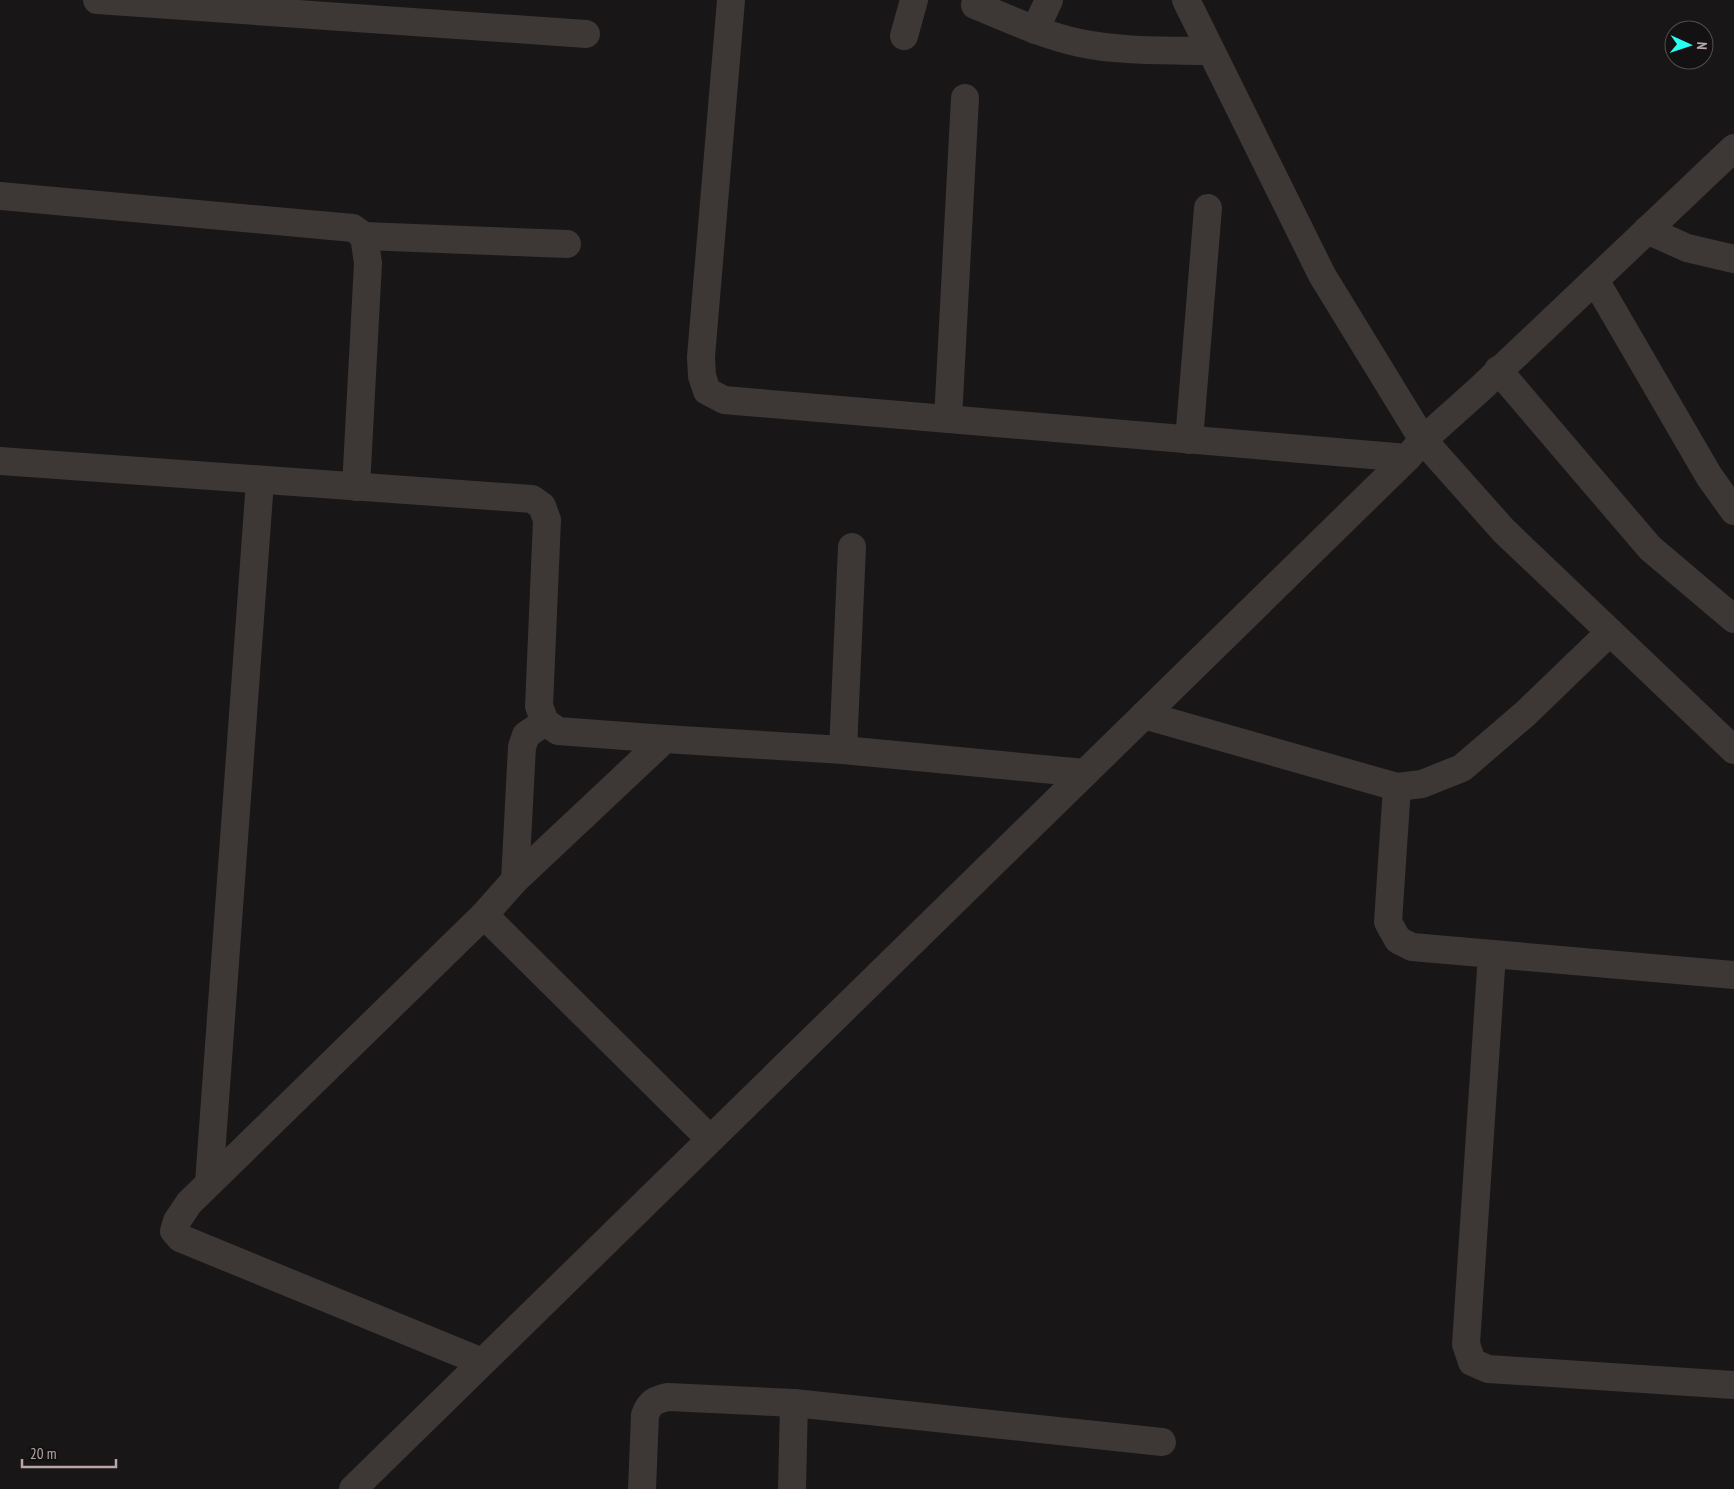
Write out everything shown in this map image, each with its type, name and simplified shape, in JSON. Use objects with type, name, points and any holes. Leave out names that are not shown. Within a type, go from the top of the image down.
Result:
[{"type":"street","points":[[97,0],[228,5],[586,34]]},
{"type":"street","points":[[731,0],[701,357],[702,376],[707,390],[724,400],[1189,440],[1415,449]]},
{"type":"street","points":[[904,36],[914,0]]},
{"type":"street","points":[[1035,30],[1049,0]]},
{"type":"street","points":[[1186,0],[1322,275],[1415,449],[1504,531],[1732,751]]},
{"type":"street","points":[[975,5],[1035,30],[1079,43],[1112,48],[1211,51]]},
{"type":"street","points":[[948,419],[964,98]]},
{"type":"street","points":[[353,1489],[1415,449],[1734,148]]},
{"type":"street","points":[[0,196],[353,228],[364,236],[568,244]]},
{"type":"street","points":[[1189,440],[1208,208]]},
{"type":"street","points":[[1647,230],[1687,248],[1734,259]]},
{"type":"street","points":[[356,487],[368,262],[364,236]]},
{"type":"street","points":[[1595,280],[1709,476],[1734,511]]},
{"type":"street","points":[[1489,379],[1650,548],[1734,619]]},
{"type":"street","points":[[0,461],[532,499],[542,506],[547,520],[539,706],[545,722],[558,731],[843,750],[1084,772]]},
{"type":"street","points":[[209,1183],[260,481]]},
{"type":"street","points":[[843,750],[852,547]]},
{"type":"street","points":[[1144,715],[1396,787],[1422,784],[1462,768],[1525,714],[1610,632]]},
{"type":"street","points":[[515,880],[522,747],[526,735],[545,722]]},
{"type":"street","points":[[482,1362],[180,1238],[174,1231],[181,1212],[209,1183],[484,915],[515,880],[665,739]]},
{"type":"street","points":[[1396,787],[1388,922],[1398,940],[1412,947],[1734,975]]},
{"type":"street","points":[[484,915],[710,1139]]},
{"type":"street","points":[[1492,954],[1466,1344],[1472,1362],[1488,1369],[1734,1385]]},
{"type":"street","points":[[642,1489],[645,1415],[649,1404],[668,1397],[794,1404],[1162,1442]]},
{"type":"street","points":[[792,1489],[794,1404]]}]
